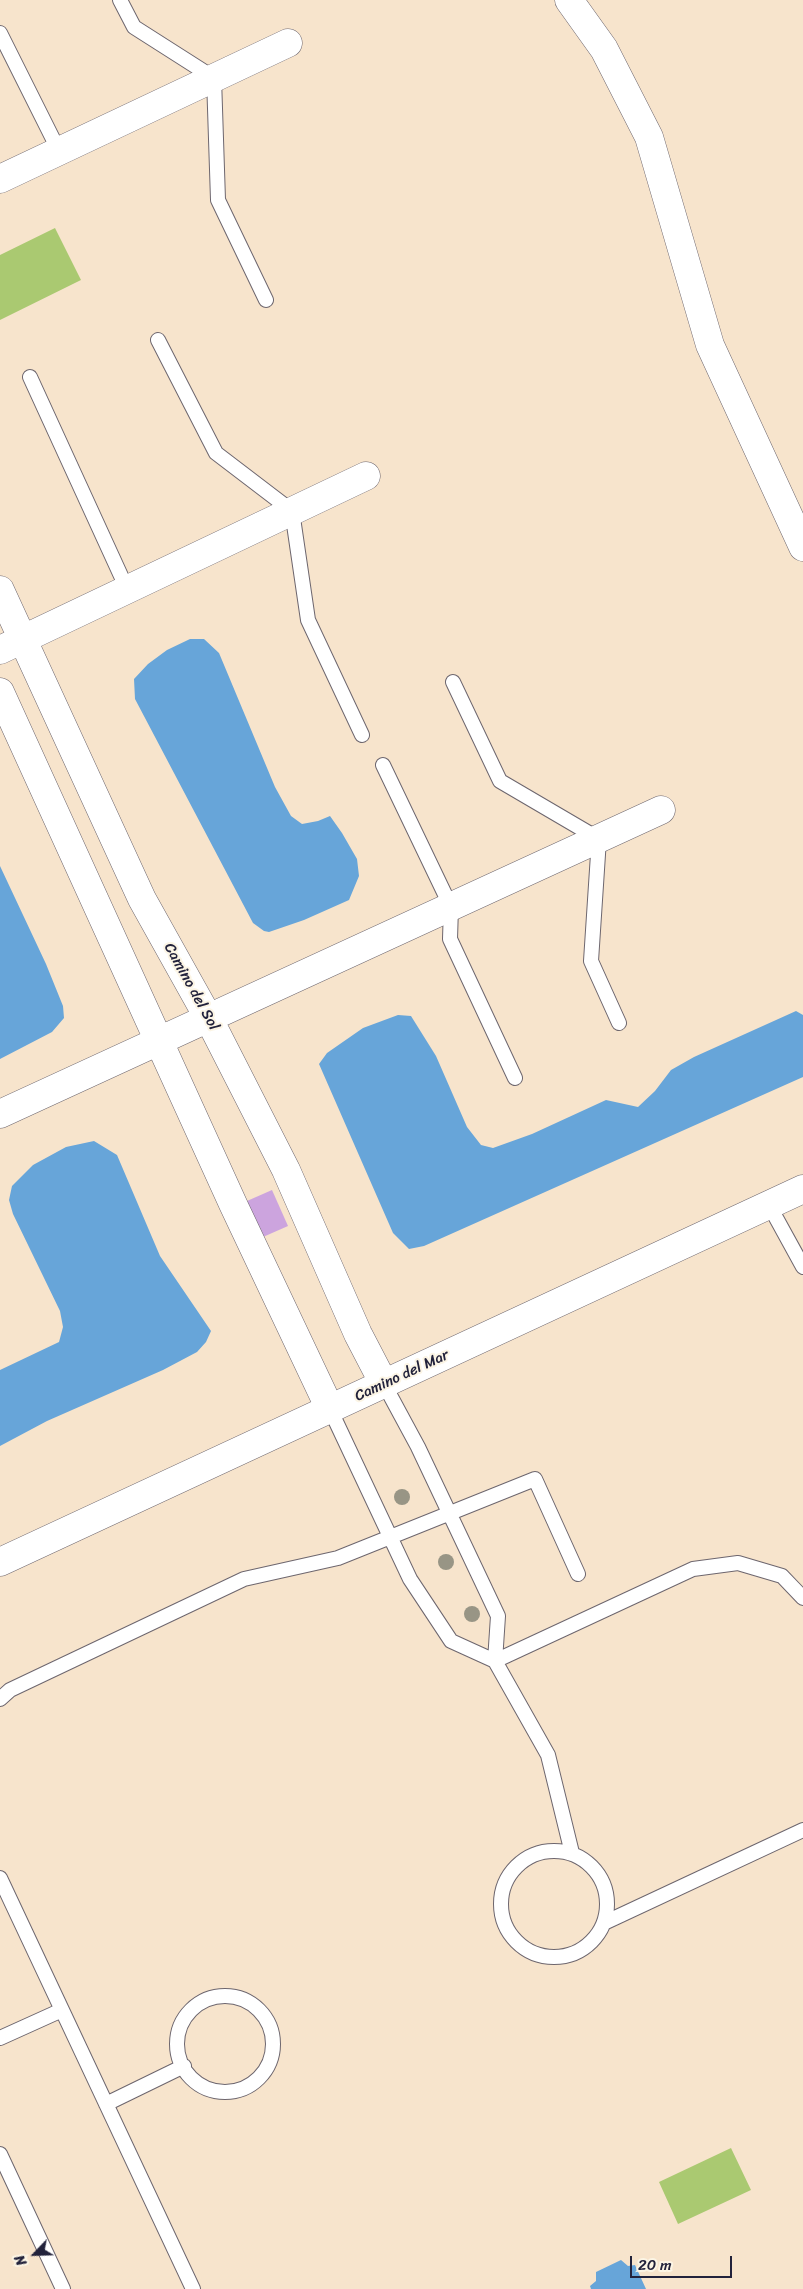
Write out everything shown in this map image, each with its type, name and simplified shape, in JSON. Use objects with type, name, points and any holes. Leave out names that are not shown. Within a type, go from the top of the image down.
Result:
[{"type":"street","points":[[569,0],[604,49],[649,137],[710,346],[803,548]]},
{"type":"street","points":[[0,179],[288,43]]},
{"type":"street","points":[[12,645],[366,476]]},
{"type":"street","name":"Camino del Sol","points":[[0,590],[12,645],[142,900],[209,1019],[286,1170],[358,1334],[384,1384]]},
{"type":"street","points":[[0,692],[233,1204],[330,1409]]},
{"type":"street","points":[[0,1114],[661,810]]},
{"type":"street","name":"Camino del Mar","points":[[0,1562],[803,1189]]},
{"type":"lane","points":[[120,0],[134,27],[214,78],[218,200],[266,300]]},
{"type":"lane","points":[[0,33],[60,151]]},
{"type":"lane","points":[[158,340],[216,453],[292,512],[308,620],[362,735]]},
{"type":"lane","points":[[30,377],[127,589]]},
{"type":"lane","points":[[452,682],[500,781],[599,839],[591,961],[619,1023]]},
{"type":"lane","points":[[383,765],[451,907],[450,940],[515,1078]]},
{"type":"lane","points":[[769,1205],[803,1266]]},
{"type":"lane","points":[[384,1384],[450,1513],[498,1616],[496,1662],[548,1755],[572,1853]]},
{"type":"lane","points":[[330,1409],[410,1579],[451,1641],[496,1662]]},
{"type":"lane","points":[[0,1699],[10,1690],[244,1579],[338,1558],[535,1478],[578,1574]]},
{"type":"lane","points":[[496,1662],[693,1569],[738,1564],[782,1576],[803,1598]]},
{"type":"lane","points":[[604,1923],[803,1830]]},
{"type":"lane","points":[[554,1850],[572,1853],[588,1862],[600,1877],[606,1900],[604,1923],[594,1939],[580,1950],[559,1957],[540,1956],[524,1948],[510,1935],[503,1918],[500,1900],[505,1882],[515,1866],[530,1856],[554,1850]]},
{"type":"lane","points":[[0,1878],[193,2289]]},
{"type":"lane","points":[[224,1996],[241,1998],[256,2006],[267,2020],[273,2036],[270,2063],[261,2077],[247,2088],[233,2092],[216,2092],[200,2086],[188,2074],[184,2066],[178,2052],[178,2036],[183,2020],[194,2007],[209,1999],[224,1996]]},
{"type":"lane","points":[[0,2038],[62,2010]]},
{"type":"lane","points":[[106,2104],[184,2066]]},
{"type":"lane","points":[[0,2154],[63,2289]]},
{"type":"green space","points":[[55,228],[81,280],[0,320],[0,255]]},
{"type":"green space","points":[[731,2148],[751,2190],[678,2224],[659,2182]]},
{"type":"water","points":[[190,639],[204,639],[219,653],[275,787],[291,816],[302,824],[318,821],[330,816],[342,833],[357,859],[359,876],[349,900],[304,920],[269,932],[264,931],[253,923],[135,699],[134,679],[148,664],[167,650]]},
{"type":"water","points":[[0,866],[46,964],[63,1006],[64,1018],[52,1032],[0,1059]]},
{"type":"water","points":[[796,1011],[803,1015],[803,1077],[424,1246],[409,1249],[393,1233],[319,1064],[327,1053],[363,1028],[398,1015],[411,1016],[436,1056],[467,1127],[481,1145],[493,1148],[532,1134],[606,1100],[638,1107],[655,1091],[671,1070],[694,1057]]},
{"type":"water","points":[[94,1141],[117,1155],[160,1256],[211,1331],[206,1342],[197,1352],[163,1370],[47,1421],[0,1446],[0,1370],[59,1342],[63,1327],[60,1311],[13,1214],[9,1200],[12,1186],[33,1165],[66,1147]]},
{"type":"water","points":[[621,2260],[628,2266],[635,2265],[646,2289],[591,2289],[590,2286],[596,2281],[596,2272]]},
{"type":"building","points":[[272,1190],[288,1226],[263,1237],[247,1201]]}]
